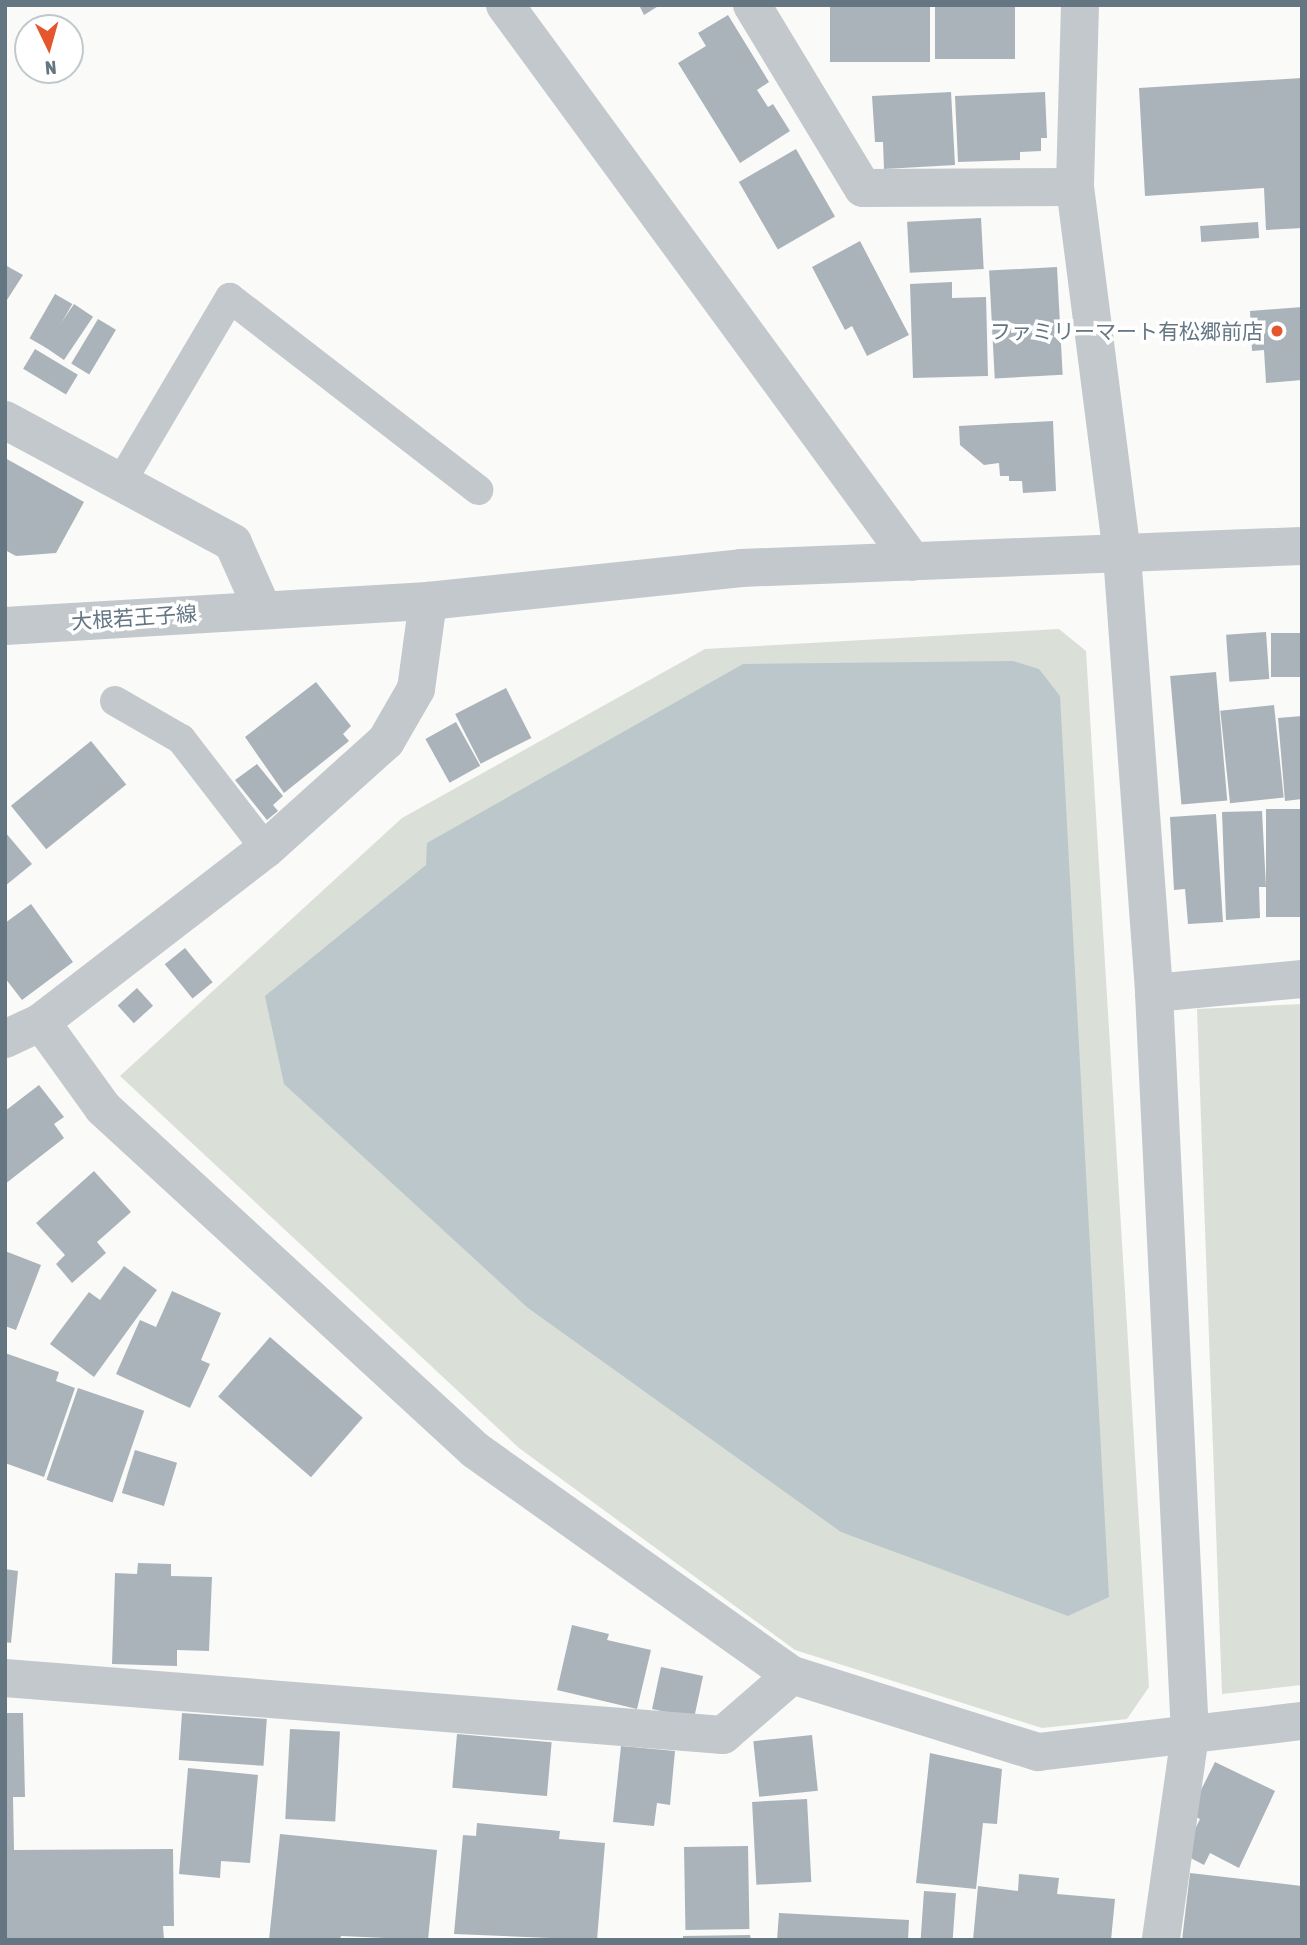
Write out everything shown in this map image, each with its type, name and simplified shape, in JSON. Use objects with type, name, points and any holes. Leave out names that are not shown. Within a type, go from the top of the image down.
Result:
[{"type":"street","points":[[505,5],[913,562]]},
{"type":"street","points":[[752,5],[863,188],[1074,187]]},
{"type":"street","points":[[1080,5],[1074,187],[1122,555],[1154,993],[1190,1735],[1161,1940]]},
{"type":"street","points":[[5,420],[233,543],[262,608]]},
{"type":"street","name":"大根若王子線","points":[[5,626],[262,608],[428,601],[741,568],[1302,546]]},
{"type":"street","points":[[5,1039],[41,1022],[266,849],[386,741],[416,689],[428,601]]},
{"type":"street","points":[[1154,993],[1302,979]]},
{"type":"street","points":[[41,1022],[103,1108],[475,1450],[792,1675],[1038,1752],[1302,1721]]},
{"type":"street","points":[[5,1678],[723,1735],[792,1675]]},
{"type":"lane","points":[[121,482],[230,298],[478,490]]},
{"type":"lane","points":[[115,701],[181,739],[266,849]]},
{"type":"shaded area","points":[[1059,629],[1086,651],[1149,1687],[1127,1719],[1042,1728],[795,1650],[519,1448],[120,1076],[402,818],[705,649]]},
{"type":"shaded area","points":[[1013,661],[1039,669],[1060,696],[1109,1597],[1068,1616],[841,1532],[528,1308],[284,1084],[265,996],[426,865],[427,843],[743,664]]},
{"type":"shaded area","points":[[1302,1004],[1302,1685],[1222,1694],[1197,1009]]},
{"type":"building","points":[[639,5],[660,5],[644,15]]},
{"type":"building","points":[[830,5],[930,5],[930,62],[830,62]]},
{"type":"building","points":[[935,5],[1015,5],[1015,59],[935,59]]},
{"type":"building","points":[[728,15],[769,82],[757,90],[768,107],[773,104],[790,131],[740,163],[678,63],[706,46],[698,33]]},
{"type":"building","points":[[1302,78],[1302,228],[1266,230],[1264,188],[1145,196],[1139,88]]},
{"type":"building","points":[[951,92],[955,165],[884,169],[883,142],[875,142],[872,96]]},
{"type":"building","points":[[1045,92],[1047,138],[1041,138],[1041,151],[1020,152],[1020,160],[958,162],[955,96]]},
{"type":"building","points":[[796,149],[835,217],[778,250],[739,182]]},
{"type":"building","points":[[981,218],[984,269],[910,273],[907,222]]},
{"type":"building","points":[[1258,222],[1259,238],[1201,242],[1200,226]]},
{"type":"building","points":[[860,241],[909,335],[867,356],[852,326],[845,330],[812,267]]},
{"type":"building","points":[[5,265],[23,275],[5,303]]},
{"type":"building","points":[[1057,267],[1063,375],[995,378],[989,271]]},
{"type":"building","points":[[952,282],[952,298],[986,297],[988,376],[913,378],[910,284]]},
{"type":"building","points":[[55,294],[72,304],[47,348],[30,338]]},
{"type":"building","points":[[74,304],[93,317],[64,360],[45,347]]},
{"type":"building","name":"ファミリーマート有松郷前店","points":[[1302,307],[1302,380],[1266,383],[1264,350],[1252,351],[1250,311]]},
{"type":"building","points":[[98,319],[116,330],[89,374],[71,364]]},
{"type":"building","points":[[35,349],[78,375],[66,394],[23,369]]},
{"type":"building","points":[[1053,421],[1056,491],[1023,493],[1022,481],[1009,481],[1009,476],[1000,476],[999,463],[984,465],[960,445],[959,426]]},
{"type":"building","points":[[5,458],[84,502],[56,553],[16,556],[5,550]]},
{"type":"building","points":[[1266,632],[1269,679],[1229,682],[1226,635]]},
{"type":"building","points":[[1271,633],[1302,633],[1302,677],[1271,677]]},
{"type":"building","points":[[1216,672],[1227,801],[1181,805],[1170,676]]},
{"type":"building","points":[[316,682],[351,726],[343,734],[349,741],[284,793],[245,737]]},
{"type":"building","points":[[506,688],[531,738],[481,764],[455,714]]},
{"type":"building","points":[[1274,705],[1284,797],[1230,803],[1220,711]]},
{"type":"building","points":[[1302,716],[1302,799],[1285,801],[1278,718]]},
{"type":"building","points":[[456,722],[480,766],[450,783],[425,739]]},
{"type":"building","points":[[91,741],[126,785],[46,849],[11,806]]},
{"type":"building","points":[[257,764],[283,796],[273,805],[278,811],[267,820],[235,780]]},
{"type":"building","points":[[1266,809],[1302,809],[1302,917],[1266,917]]},
{"type":"building","points":[[1262,811],[1266,887],[1259,887],[1260,918],[1226,920],[1222,812]]},
{"type":"building","points":[[1216,814],[1223,922],[1188,924],[1185,889],[1174,890],[1170,817]]},
{"type":"building","points":[[5,832],[32,864],[5,886]]},
{"type":"building","points":[[31,904],[73,962],[22,1000],[5,978],[5,923]]},
{"type":"building","points":[[185,948],[213,982],[192,999],[165,964]]},
{"type":"building","points":[[137,988],[153,1006],[134,1023],[118,1005]]},
{"type":"building","points":[[39,1085],[64,1117],[54,1124],[64,1138],[5,1184],[5,1111]]},
{"type":"building","points":[[94,1171],[131,1212],[97,1242],[106,1253],[72,1283],[56,1264],[65,1255],[36,1223]]},
{"type":"building","points":[[5,1251],[41,1265],[16,1330],[5,1326]]},
{"type":"building","points":[[124,1266],[157,1290],[94,1377],[50,1344],[89,1292],[100,1300]]},
{"type":"building","points":[[172,1291],[221,1313],[201,1360],[210,1364],[190,1408],[116,1374],[140,1320],[156,1327]]},
{"type":"building","points":[[270,1337],[363,1418],[311,1477],[218,1397]]},
{"type":"building","points":[[5,1353],[59,1372],[56,1381],[75,1388],[44,1477],[5,1463]]},
{"type":"building","points":[[78,1388],[144,1411],[113,1503],[46,1480]]},
{"type":"building","points":[[135,1450],[177,1463],[164,1506],[122,1493]]},
{"type":"building","points":[[138,1563],[171,1564],[171,1576],[212,1577],[209,1651],[177,1650],[177,1666],[112,1664],[115,1573],[137,1574]]},
{"type":"building","points":[[5,1569],[18,1571],[11,1643],[5,1642]]},
{"type":"building","points":[[572,1625],[609,1634],[607,1640],[651,1650],[637,1709],[557,1690]]},
{"type":"building","points":[[661,1667],[703,1676],[694,1718],[652,1709]]},
{"type":"building","points":[[5,1713],[23,1713],[25,1797],[13,1797],[14,1850],[173,1849],[174,1926],[163,1926],[164,1940],[5,1940]]},
{"type":"building","points":[[182,1713],[267,1719],[264,1766],[179,1760]]},
{"type":"building","points":[[290,1729],[340,1732],[335,1821],[285,1819]]},
{"type":"building","points":[[457,1734],[552,1742],[547,1796],[452,1788]]},
{"type":"building","points":[[812,1735],[818,1791],[759,1797],[753,1741]]},
{"type":"building","points":[[621,1746],[675,1751],[670,1805],[657,1803],[654,1826],[613,1822]]},
{"type":"building","points":[[930,1753],[1002,1769],[997,1824],[983,1823],[976,1889],[916,1883]]},
{"type":"building","points":[[1215,1762],[1275,1791],[1239,1868],[1210,1853],[1204,1865],[1183,1854],[1200,1819],[1189,1814]]},
{"type":"building","points":[[188,1768],[258,1775],[250,1863],[221,1861],[220,1878],[179,1874]]},
{"type":"building","points":[[807,1799],[811,1882],[756,1885],[752,1802]]},
{"type":"building","points":[[477,1823],[560,1831],[559,1839],[605,1843],[597,1940],[454,1934],[463,1835],[476,1836]]},
{"type":"building","points":[[280,1834],[437,1850],[428,1940],[341,1936],[340,1940],[269,1940]]},
{"type":"building","points":[[748,1846],[749,1929],[685,1930],[684,1847]]},
{"type":"building","points":[[1190,1873],[1302,1886],[1302,1940],[1182,1940]]},
{"type":"building","points":[[1019,1874],[1059,1878],[1057,1894],[1115,1899],[1111,1940],[973,1940],[978,1886],[1018,1891]]},
{"type":"building","points":[[924,1891],[956,1893],[953,1940],[921,1940]]},
{"type":"building","points":[[779,1913],[909,1920],[908,1940],[777,1940]]},
{"type":"building","points":[[750,1935],[751,1940],[683,1940],[683,1936]]},
{"type":"place","name":"ファミリーマート有松郷前店","points":[[1277,331]]}]
